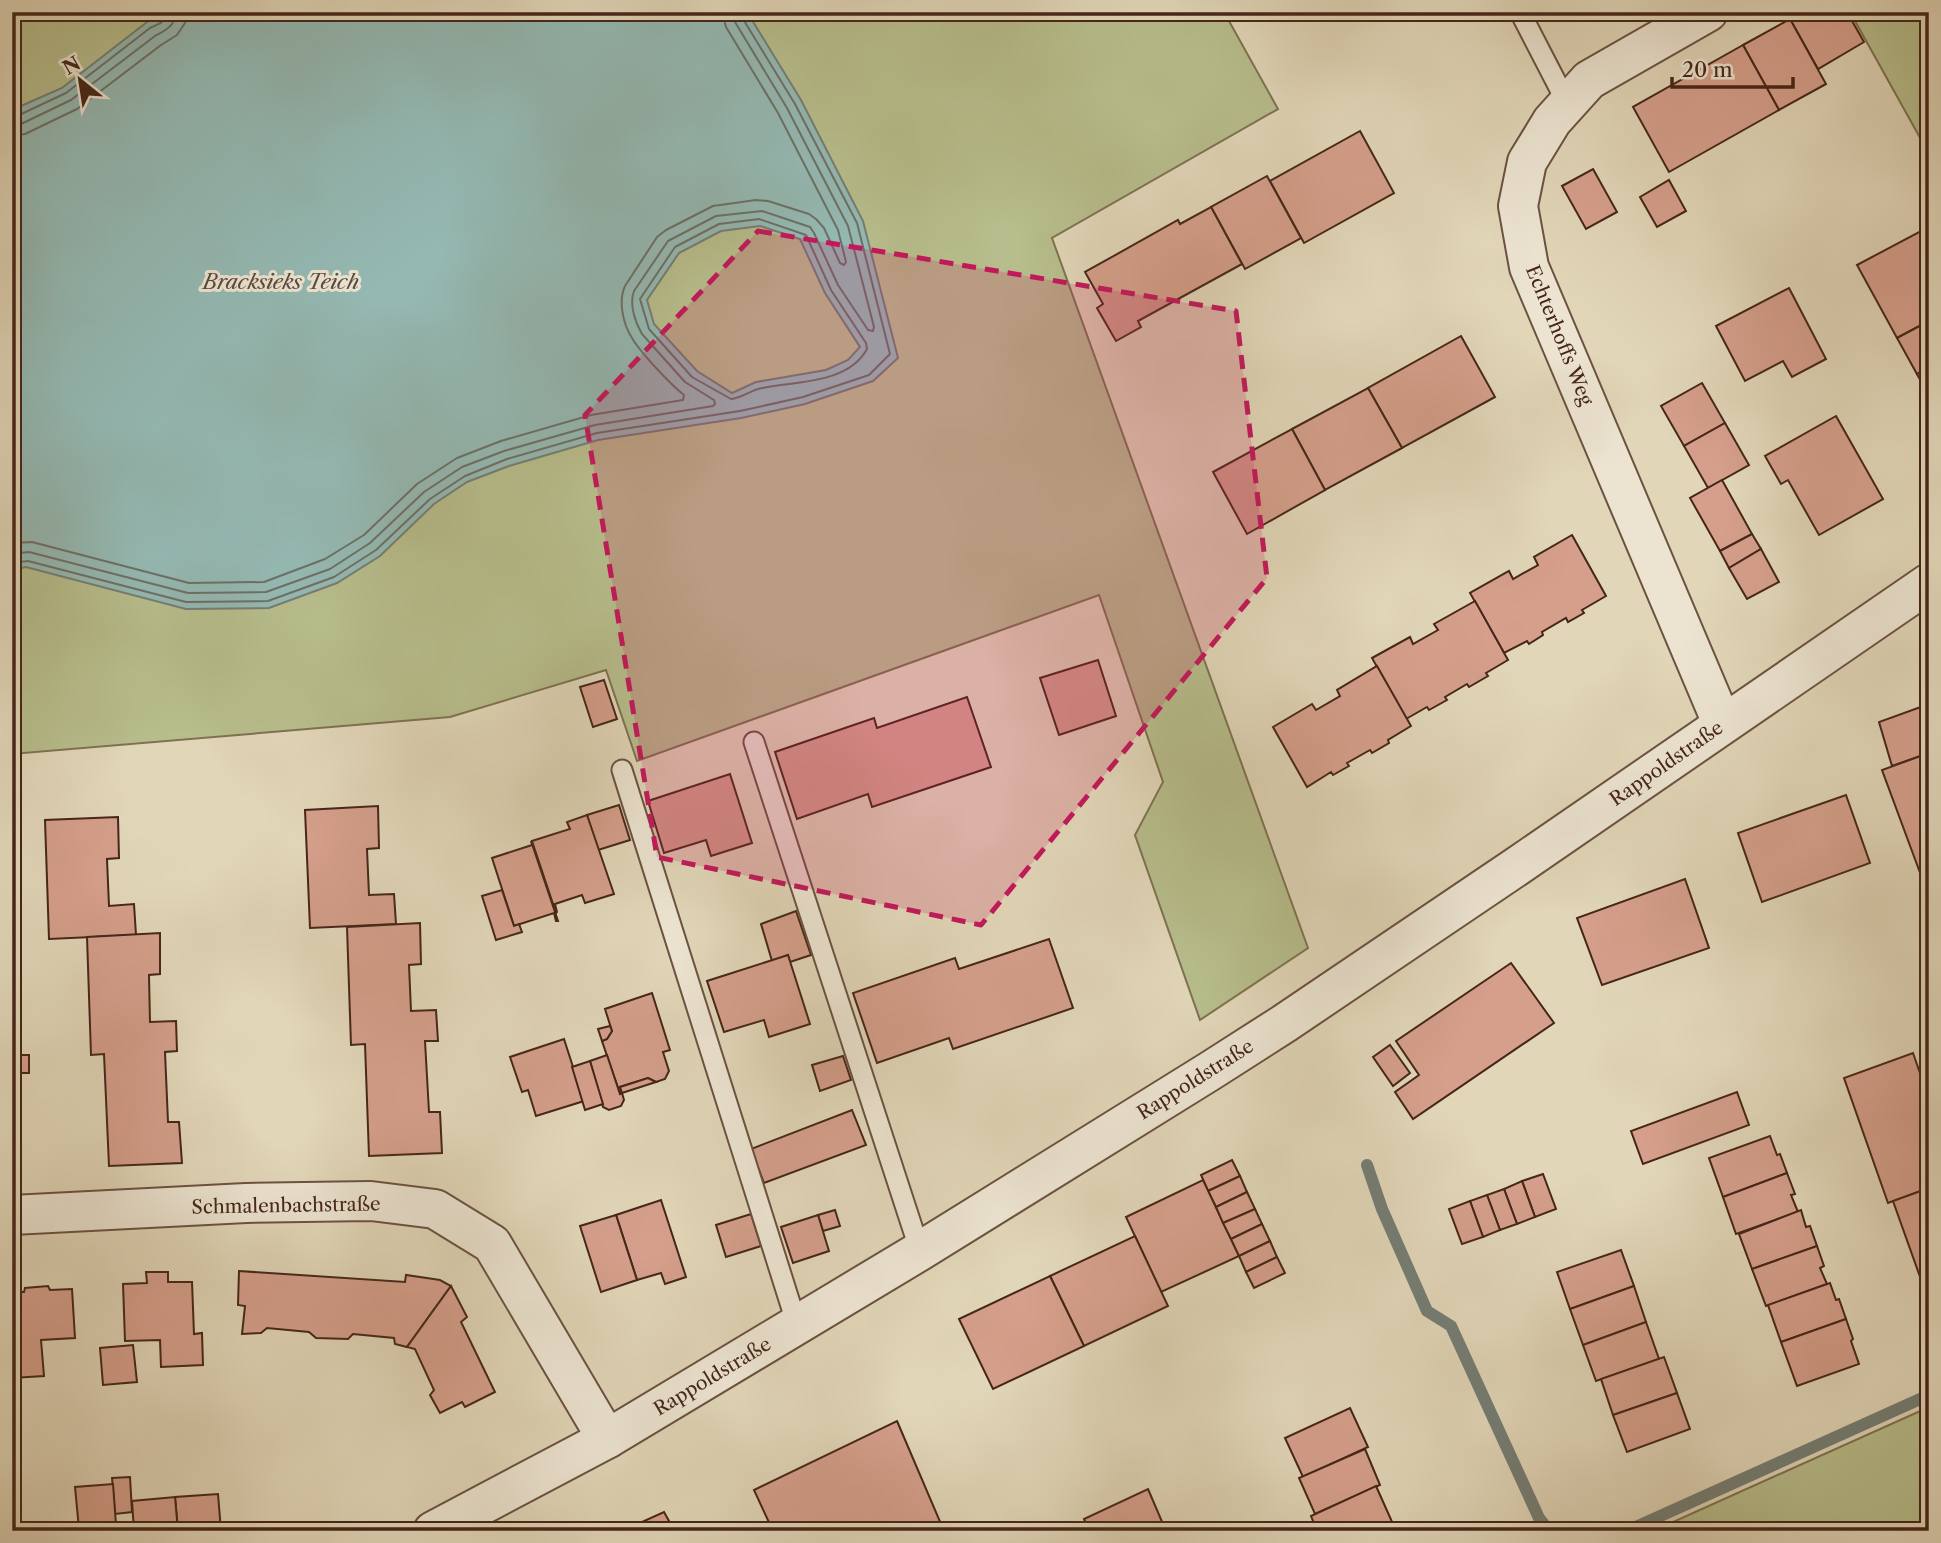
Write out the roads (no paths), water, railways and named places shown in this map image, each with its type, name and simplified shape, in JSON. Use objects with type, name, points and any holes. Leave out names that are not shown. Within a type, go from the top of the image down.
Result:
[{"type":"street","name":"Echterhoffs Weg","points":[[1708,12],[1589,80],[1552,121],[1527,162],[1518,206],[1529,267],[1723,723]]},
{"type":"street","name":"Rappoldstraße","points":[[433,1531],[607,1439],[920,1251],[1285,1023],[1929,583]]},
{"type":"street","name":"Schmalenbachstraße","points":[[12,1214],[246,1203],[371,1201],[435,1209],[492,1244],[607,1439]]},
{"type":"lane","points":[[1520,12],[1567,103]]},
{"type":"lane","points":[[754,742],[920,1251]]},
{"type":"lane","points":[[622,770],[797,1325]]},
{"type":"water","name":"Bracksieks Teich","points":[[165,12],[747,12],[801,100],[863,221],[898,358],[873,381],[805,404],[741,418],[598,440],[509,466],[467,482],[434,504],[380,556],[337,583],[269,608],[186,609],[26,567],[12,570],[12,110],[62,88],[147,22]],"holes":[[[760,226],[800,239],[825,293],[860,347],[848,360],[826,370],[756,382],[732,393],[697,371],[654,324],[647,300],[679,253],[721,231]]]},
{"type":"waterway","points":[[1367,1165],[1382,1209],[1427,1311],[1451,1326],[1539,1518],[1549,1531]]},
{"type":"waterway","points":[[1627,1531],[1929,1395]]}]
